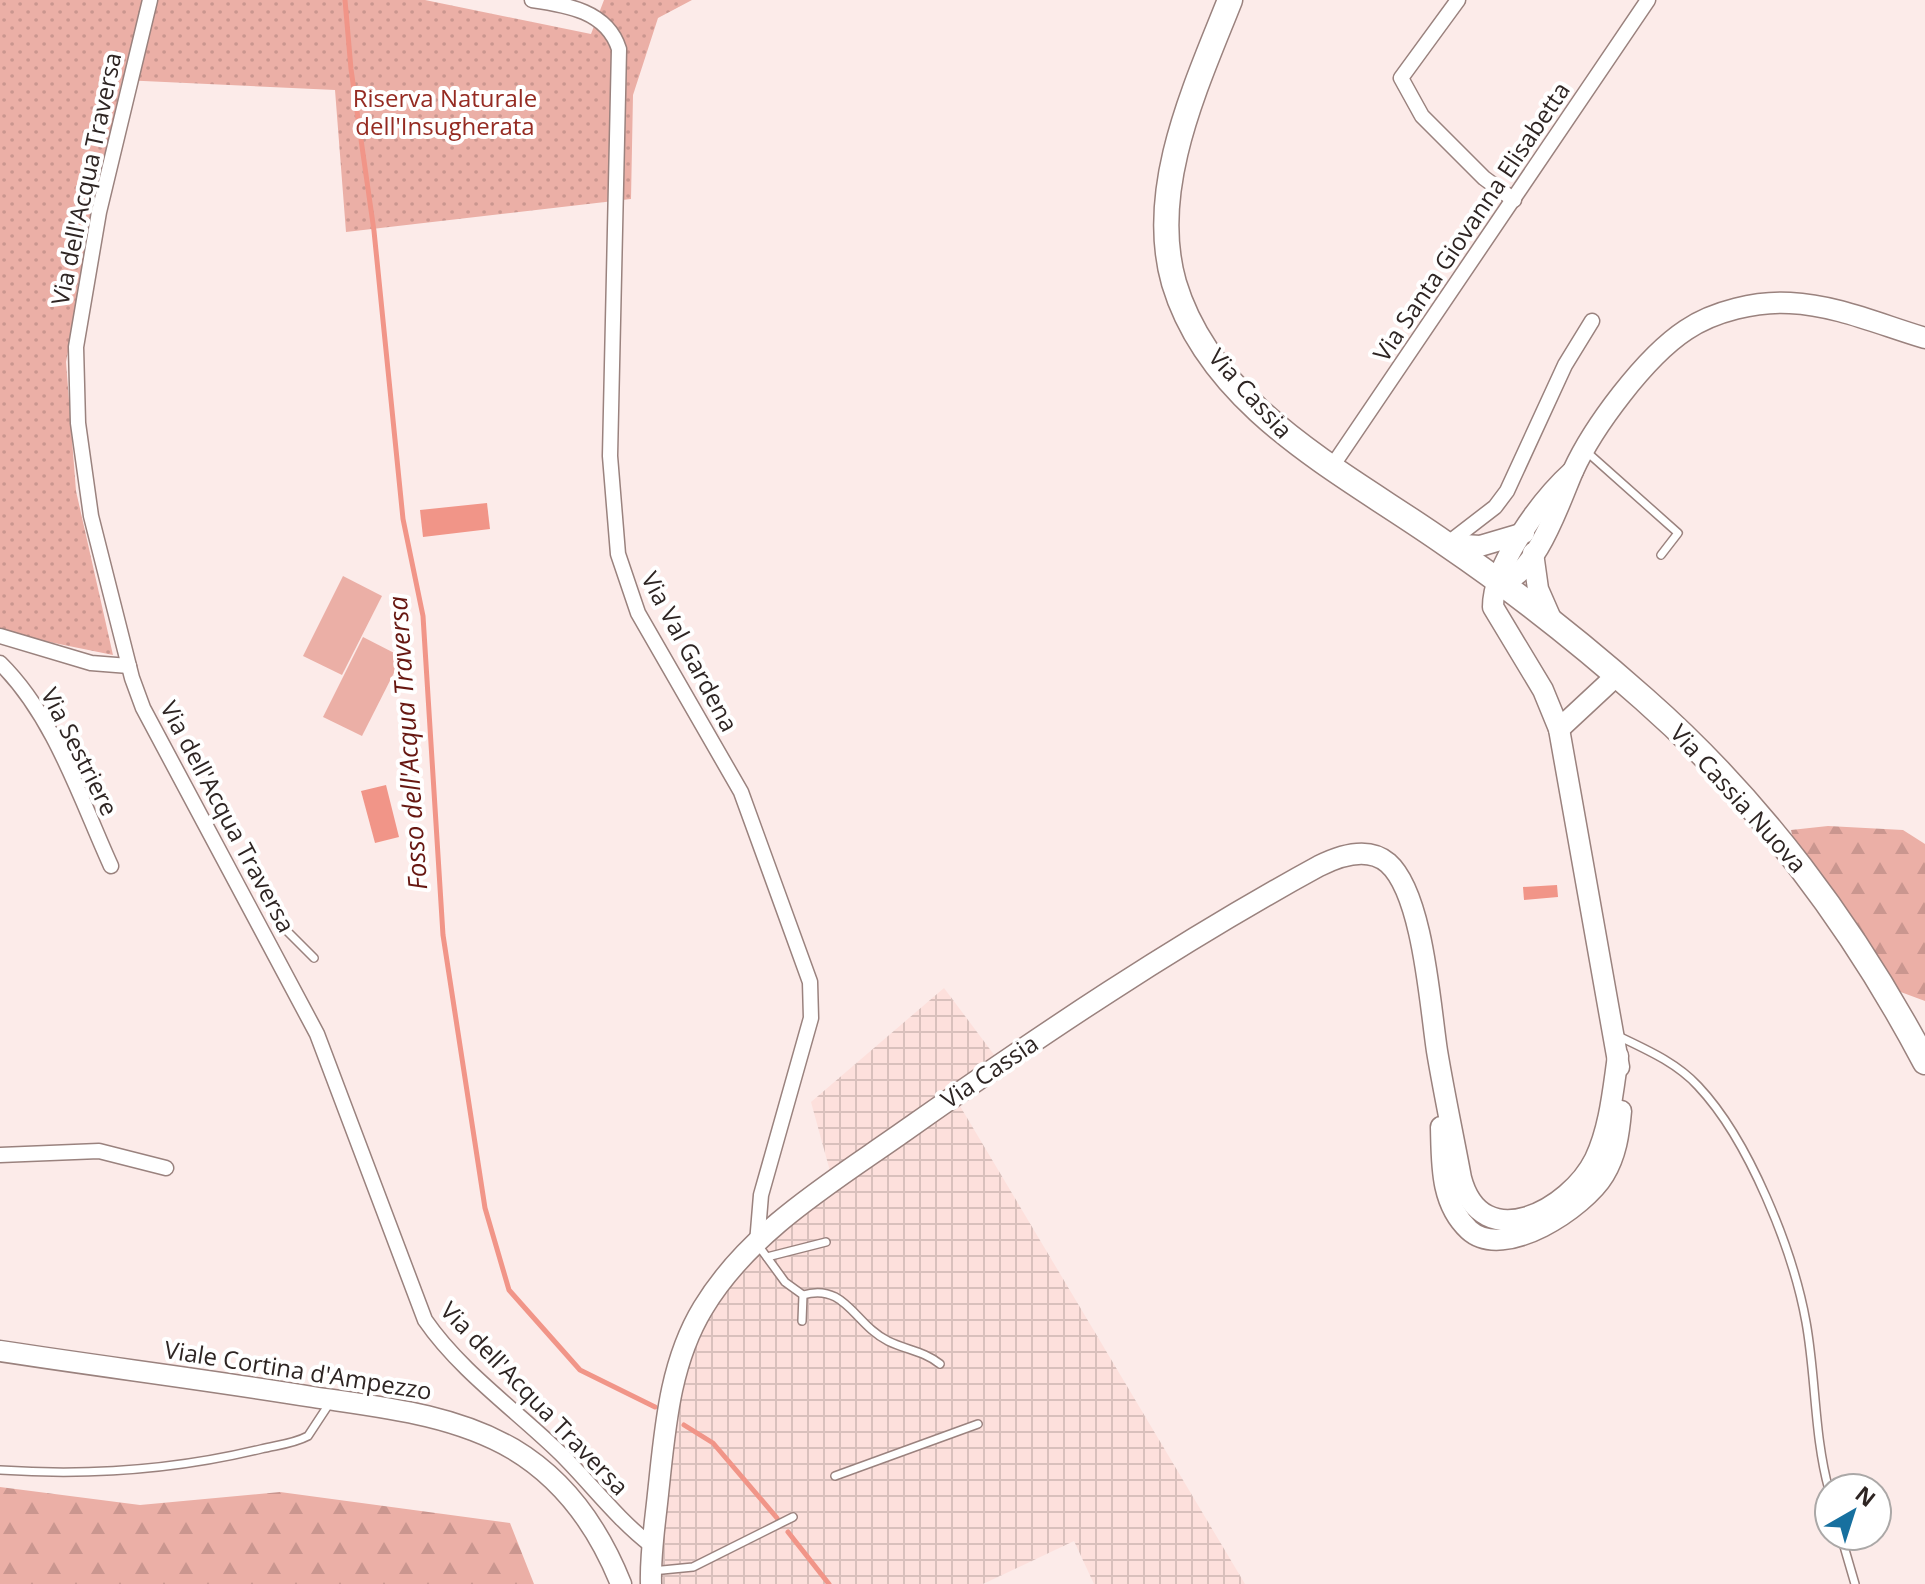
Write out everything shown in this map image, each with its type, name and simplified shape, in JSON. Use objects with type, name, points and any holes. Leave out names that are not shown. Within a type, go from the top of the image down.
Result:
[{"type":"main road","name":"Via Cassia","points":[[1230,0],[1187,117],[1168,203],[1171,268],[1189,319],[1225,372],[1283,434],[1498,582]]},
{"type":"main road","name":"Via Cassia Nuova","points":[[1498,582],[1554,624],[1691,742],[1797,864],[1851,937],[1925,1062]]},
{"type":"street","points":[[532,0],[578,5]]},
{"type":"street","points":[[1458,0],[1401,78],[1422,116],[1484,178],[1514,200]]},
{"type":"street","name":"Via Santa Giovanna Elisabetta","points":[[1331,468],[1648,0]]},
{"type":"street","name":"Via dell'Acqua Traversa","points":[[150,2],[87,271],[75,359],[77,414],[87,494],[129,666],[157,739],[270,943],[330,1062],[425,1320],[442,1342],[562,1455],[612,1512],[652,1546]]},
{"type":"street","name":"Via Val Gardena","points":[[578,5],[611,32],[620,56],[610,456],[618,554],[638,613],[741,792],[810,982],[811,1018],[761,1195],[762,1250]]},
{"type":"street","points":[[1498,582],[1513,578],[1533,553],[1557,513],[1573,471],[1628,389],[1689,327],[1721,314],[1763,304],[1817,305],[1925,338]]},
{"type":"street","points":[[1447,544],[1495,507],[1507,491],[1565,365],[1592,321]]},
{"type":"street","points":[[1498,582],[1524,533],[1555,487],[1573,471]]},
{"type":"street","points":[[1447,544],[1480,546],[1524,533]]},
{"type":"street","points":[[1533,553],[1538,589],[1554,624]]},
{"type":"street","name":"Via Cassia","points":[[651,1578],[666,1414],[682,1354],[711,1295],[833,1182],[1001,1064],[1275,890],[1341,856],[1377,857],[1400,878],[1419,936],[1437,1051],[1447,1195],[1471,1232],[1498,1239],[1540,1228],[1569,1211],[1605,1174],[1620,1130],[1618,1056],[1559,729],[1536,677],[1494,611],[1498,582]]},
{"type":"street","name":"Via Sestriere","points":[[0,636],[91,663],[129,666]]},
{"type":"street","name":"Via Sestriere","points":[[0,663],[19,684],[43,721],[111,866]]},
{"type":"street","points":[[1559,729],[1616,676]]},
{"type":"street","points":[[0,1155],[99,1151],[166,1168]]},
{"type":"street","name":"Viale Cortina d'Ampezzo","points":[[0,1351],[333,1400],[414,1414],[465,1428],[511,1448],[543,1471],[578,1506],[598,1534],[619,1580],[651,1578]]},
{"type":"lane","points":[[1585,451],[1678,533],[1661,555]]},
{"type":"lane","points":[[264,890],[288,932],[314,958]]},
{"type":"lane","points":[[270,943],[288,932]]},
{"type":"lane","points":[[1614,1034],[1662,1058],[1698,1086],[1763,1191],[1793,1266],[1806,1321],[1827,1472]]},
{"type":"lane","points":[[826,1242],[762,1250],[785,1282],[803,1295],[823,1290],[836,1296],[886,1340],[929,1355],[940,1364]]},
{"type":"lane","points":[[802,1321],[803,1295]]},
{"type":"lane","points":[[0,1470],[92,1473],[160,1469],[238,1455],[308,1436],[333,1400]]},
{"type":"lane","points":[[835,1476],[978,1424]]},
{"type":"lane","points":[[651,1578],[693,1567],[793,1517]]},
{"type":"lane","points":[[1846,1552],[1855,1584]]},
{"type":"shaded area","points":[[487,503],[490,529],[423,537],[420,510]]},
{"type":"shaded area","points":[[386,785],[399,837],[375,843],[361,791]]},
{"type":"shaded area","points":[[1557,885],[1558,897],[1524,900],[1523,887]]},
{"type":"shaded area","points":[[944,988],[1001,1064],[954,1096],[1245,1584],[1094,1584],[1074,1541],[983,1584],[651,1584],[664,1432],[704,1306],[833,1182],[811,1102]]},
{"type":"green space","name":"Riserva Naturale dell'Insugherata","points":[[0,0],[425,0],[591,34],[604,0],[692,0],[658,18],[633,95],[631,199],[346,232],[335,90],[122,80],[66,362],[76,491],[113,655],[0,632]]},
{"type":"green space","points":[[343,576],[382,596],[342,675],[303,656]]},
{"type":"green space","points":[[363,637],[402,657],[362,736],[323,717]]},
{"type":"green space","points":[[1828,826],[1903,830],[1925,844],[1925,1001],[1898,991],[1793,839],[1791,830]]},
{"type":"green space","points":[[0,1487],[140,1505],[280,1492],[510,1523],[534,1584],[0,1584]]},
{"type":"waterway","name":"Fosso dell'Acqua Traversa","points":[[345,0],[351,69],[374,231],[403,519],[423,616],[443,935],[485,1208],[509,1290],[580,1370],[655,1407]]},
{"type":"waterway","name":"Fosso dell'Acqua Traversa","points":[[684,1425],[713,1443],[777,1518]]},
{"type":"waterway","name":"Fosso dell'Acqua Traversa","points":[[788,1532],[829,1584]]}]
